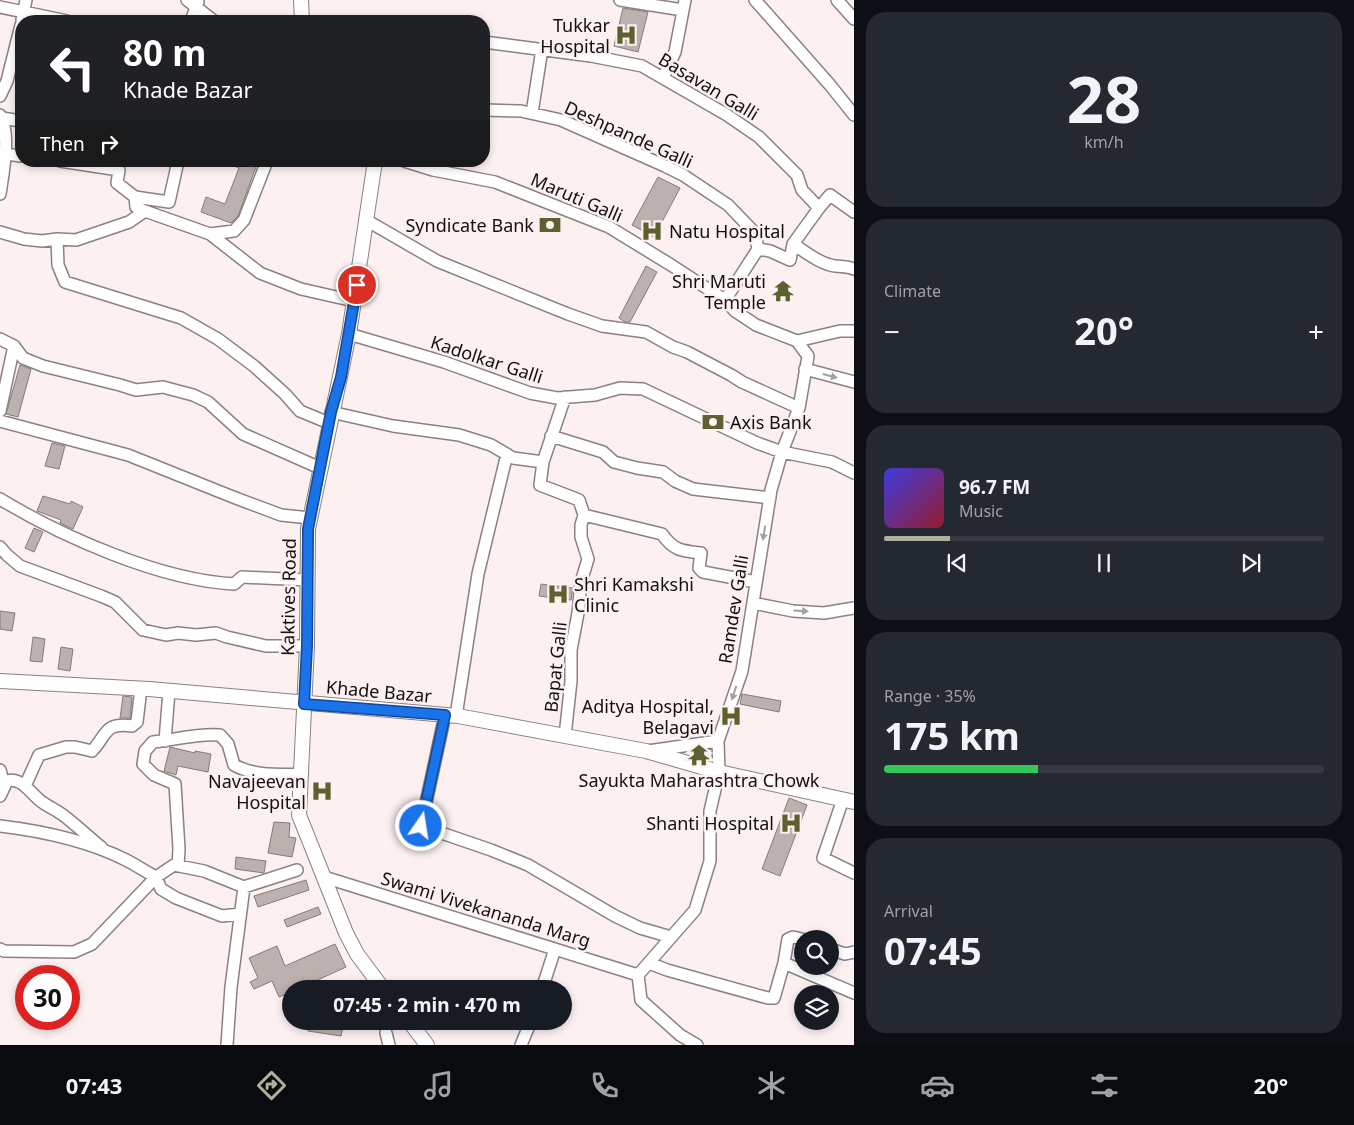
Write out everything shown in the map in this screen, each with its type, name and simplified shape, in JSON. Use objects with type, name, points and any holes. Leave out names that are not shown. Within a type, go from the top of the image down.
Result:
[{"type":"main road","points":[[301,0],[302,15]]},
{"type":"main road","name":"Kaktives Road","points":[[374,167],[349,334],[341,377],[330,417],[308,529],[307,646],[299,815],[346,933],[356,954],[376,980]]},
{"type":"main road","name":"Khade Bazar","points":[[0,681],[141,688],[450,716],[646,751],[719,772],[849,800]]},
{"type":"main road","points":[[416,1030],[427,1045]]},
{"type":"street","points":[[23,15],[26,0]]},
{"type":"street","points":[[620,0],[684,5],[676,52],[663,78]]},
{"type":"street","points":[[755,0],[854,115]]},
{"type":"street","points":[[837,0],[854,19]]},
{"type":"street","points":[[194,3],[207,15]]},
{"type":"street","points":[[0,7],[18,15]]},
{"type":"street","name":"Basavan Galli","points":[[490,43],[591,56],[642,66],[727,115],[759,137],[797,175],[802,190],[819,208]]},
{"type":"street","points":[[0,96],[7,81],[15,49]]},
{"type":"street","points":[[532,113],[542,49]]},
{"type":"street","name":"Deshpande Galli","points":[[490,110],[521,110],[561,120],[683,175],[728,206],[755,233],[758,250]]},
{"type":"street","points":[[0,194],[6,154],[1,116],[15,120]]},
{"type":"street","points":[[6,154],[15,155]]},
{"type":"street","points":[[121,167],[117,183],[135,197],[169,202],[177,167]]},
{"type":"street","points":[[210,234],[234,231],[244,220],[265,167]]},
{"type":"street","name":"Maruti Galli","points":[[423,167],[496,182],[609,228],[671,264],[725,300],[736,311],[756,325],[797,341]]},
{"type":"street","points":[[725,300],[758,250],[770,251],[790,260],[793,244],[830,195],[854,212]]},
{"type":"street","points":[[135,197],[136,207],[210,234],[260,274],[301,289],[354,301]]},
{"type":"street","points":[[0,232],[24,239],[76,240],[129,222],[145,211]]},
{"type":"street","points":[[366,220],[436,261],[593,323],[624,330],[646,332],[742,382],[799,408]]},
{"type":"street","points":[[57,239],[58,265],[65,282],[181,318],[218,339],[254,366],[285,394],[300,411],[459,436],[491,445],[513,458],[543,462]]},
{"type":"street","points":[[793,244],[821,261],[836,266],[845,265],[854,269]]},
{"type":"street","points":[[854,331],[840,331],[797,341],[808,356],[805,369],[854,382]]},
{"type":"street","name":"Kadolkar Galli","points":[[349,334],[444,362],[530,393],[557,398],[595,394],[620,388],[643,389],[757,443],[782,452],[832,462],[854,473]]},
{"type":"street","points":[[0,339],[14,346],[23,358],[44,366],[136,390],[163,387],[193,395],[208,402],[243,434],[320,468]]},
{"type":"street","points":[[0,411],[14,346]]},
{"type":"street","name":"Ramdev Galli","points":[[638,975],[695,910],[710,861],[710,811],[719,772],[718,741],[742,671],[770,498],[782,452],[799,408],[805,369]]},
{"type":"street","points":[[565,397],[543,462],[540,486],[579,500],[584,515],[662,534],[668,543],[679,551],[701,553],[699,568],[703,572],[756,582]]},
{"type":"street","points":[[0,421],[128,455],[233,498],[281,515],[310,518]]},
{"type":"street","points":[[551,436],[603,452],[614,462],[663,472],[674,481],[694,489],[770,498]]},
{"type":"street","points":[[507,454],[478,574],[450,716],[421,826],[528,865],[615,916],[640,928],[671,937]]},
{"type":"street","points":[[0,500],[26,515],[112,554],[188,577],[212,583],[234,584],[242,577],[307,580]]},
{"type":"street","name":"Bapat Galli","points":[[565,736],[571,681],[571,650],[582,582],[588,559],[581,537],[581,525],[584,515]]},
{"type":"street","points":[[0,547],[20,566],[115,602],[143,630],[166,635],[178,633],[202,635],[216,633],[266,646],[307,646]]},
{"type":"street","points":[[753,603],[793,611],[824,613],[854,608]]},
{"type":"street","points":[[25,786],[39,755],[75,746],[92,752],[102,735],[115,726],[121,724],[132,726],[137,722],[141,688]]},
{"type":"street","points":[[166,741],[169,691]]},
{"type":"street","points":[[178,866],[179,849],[175,784],[154,774],[143,764],[145,751],[152,742],[205,734],[220,734],[228,744],[234,764],[241,768],[275,774],[302,774]]},
{"type":"street","points":[[646,751],[718,741]]},
{"type":"street","points":[[0,770],[4,784],[0,796]]},
{"type":"street","points":[[4,784],[10,780],[25,786],[41,801],[62,814],[106,852]]},
{"type":"street","points":[[849,800],[822,858],[854,873]]},
{"type":"street","points":[[0,826],[58,837],[106,852],[126,860],[156,877],[161,889],[176,898],[222,916],[240,914]]},
{"type":"street","points":[[0,949],[4,951],[74,952],[92,944],[156,877],[174,865],[204,871],[244,888],[297,870]]},
{"type":"street","name":"Swami Vivekananda Marg","points":[[324,877],[638,975]]},
{"type":"street","points":[[227,1045],[231,987],[244,888]]},
{"type":"street","points":[[649,963],[667,970],[768,998],[774,998],[784,963],[788,939],[794,937]]},
{"type":"street","points":[[545,980],[555,949]]},
{"type":"street","points":[[839,952],[845,954],[854,952]]},
{"type":"street","points":[[784,963],[854,992]]},
{"type":"street","points":[[638,975],[641,1000],[679,1040],[696,1045]]},
{"type":"street","points":[[522,1045],[528,1030]]},
{"type":"street","points":[[386,1033],[389,1045]]},
{"type":"building","points":[[623,8],[648,12],[638,52],[614,46]]},
{"type":"building","points":[[237,167],[256,167],[238,216],[231,223],[201,212],[206,197],[225,204],[239,168]]},
{"type":"building","points":[[658,177],[680,188],[654,237],[632,225]]},
{"type":"building","points":[[646,266],[657,272],[630,322],[625,322],[619,318]]},
{"type":"building","points":[[20,365],[31,369],[18,417],[6,414]]},
{"type":"building","points":[[52,443],[65,446],[59,469],[45,466]]},
{"type":"building","points":[[43,496],[70,504],[71,501],[83,507],[73,529],[60,523],[61,520],[37,511]]},
{"type":"building","points":[[34,528],[43,532],[34,552],[25,548]]},
{"type":"building","points":[[541,584],[573,588],[571,600],[539,596]]},
{"type":"building","points":[[0,611],[15,613],[12,631],[0,629]]},
{"type":"building","points":[[33,637],[45,639],[42,662],[30,661]]},
{"type":"building","points":[[61,647],[73,649],[70,671],[58,669]]},
{"type":"building","points":[[742,694],[781,701],[779,712],[740,704]]},
{"type":"building","points":[[123,696],[132,697],[130,718],[120,718]]},
{"type":"building","points":[[170,747],[195,753],[195,751],[211,754],[208,772],[178,766],[176,775],[164,771]]},
{"type":"building","points":[[789,798],[807,805],[780,876],[762,869]]},
{"type":"building","points":[[274,822],[290,823],[289,837],[296,838],[292,857],[268,853]]},
{"type":"building","points":[[236,857],[266,861],[264,873],[235,869]]},
{"type":"building","points":[[306,880],[309,890],[258,907],[254,896]]},
{"type":"building","points":[[318,907],[321,914],[287,927],[284,920]]},
{"type":"building","points":[[335,944],[346,967],[318,980],[282,980],[282,996],[279,997],[272,981],[254,989],[250,982],[258,978],[249,958],[277,946],[285,966]]},
{"type":"building","points":[[308,1030],[342,1030],[341,1036]]},
{"type":"place","name":"Tukkar Hospital","points":[[626,35]]},
{"type":"place","name":"Syndicate Bank","points":[[550,225]]},
{"type":"place","name":"Natu Hospital","points":[[652,231]]},
{"type":"place","name":"Shri Maruti Temple","points":[[783,291]]},
{"type":"place","name":"Axis Bank","points":[[713,422]]},
{"type":"place","name":"Shri Kamakshi Clinic","points":[[558,594]]},
{"type":"place","name":"Aditya Hospital, Belagavi","points":[[731,716]]},
{"type":"place","name":"Sayukta Maharashtra Chowk","points":[[699,755]]},
{"type":"place","name":"Navajeevan Hospital","points":[[322,791]]},
{"type":"place","name":"Shanti Hospital","points":[[791,823]]},
{"type":"route","points":[[357,285],[341,377],[331,412],[308,529],[307,646],[304,704],[445,715],[421,826]]}]
